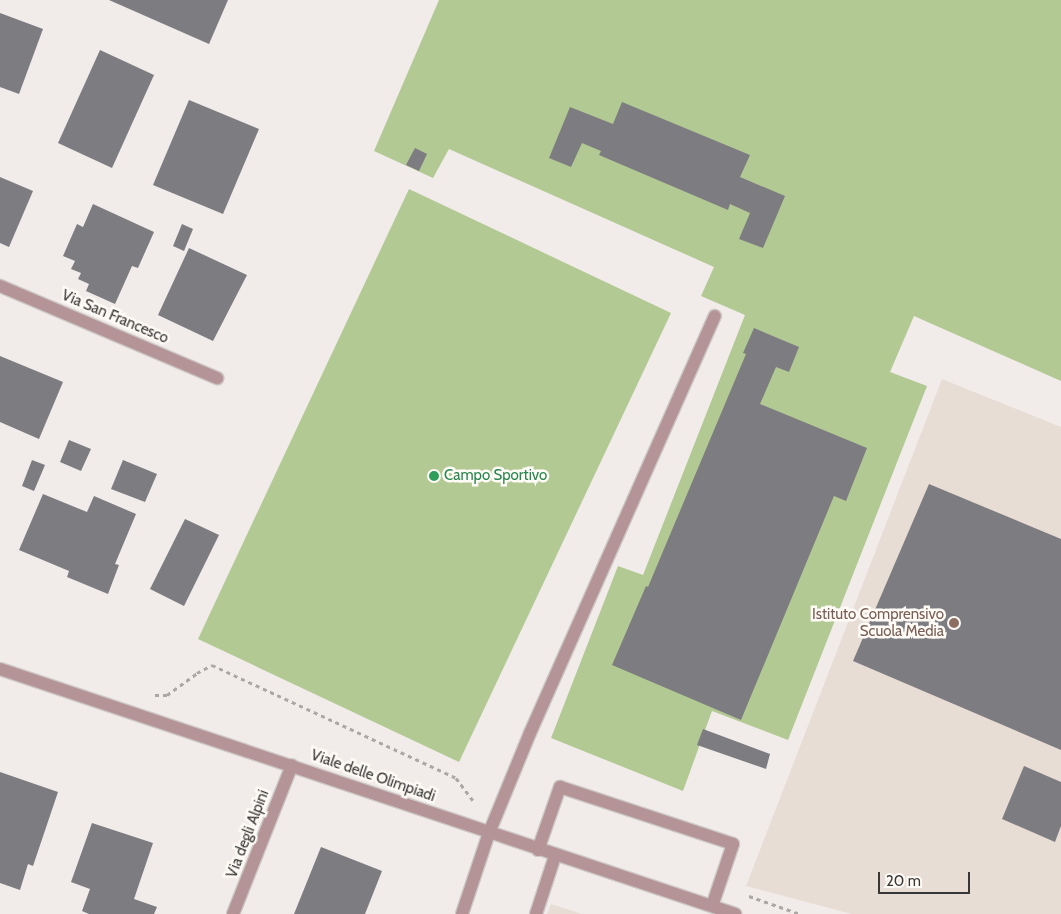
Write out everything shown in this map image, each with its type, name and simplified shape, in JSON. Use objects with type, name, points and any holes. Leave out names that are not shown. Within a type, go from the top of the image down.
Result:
[{"type":"street","name":"Via San Francesco","points":[[0,286],[216,378]]},
{"type":"street","points":[[462,914],[489,833],[530,734],[715,316]]},
{"type":"street","name":"Viale delle Olimpiadi","points":[[0,669],[108,707],[292,765],[555,856],[735,914]]},
{"type":"street","name":"Via degli Alpini","points":[[233,914],[292,765]]},
{"type":"street","points":[[538,850],[560,787],[733,844],[712,906]]},
{"type":"street","points":[[536,914],[555,856]]},
{"type":"path","points":[[152,695],[168,695],[197,673],[212,665],[456,778],[477,807]]},
{"type":"shaded area","name":"Istituto Comprensivo Scuola Media","points":[[942,379],[1061,427],[1061,914],[852,914],[746,886]]},
{"type":"shaded area","points":[[551,904],[582,914],[547,914]]},
{"type":"green space","points":[[439,0],[1061,0],[1061,381],[914,316],[890,372],[927,386],[788,740],[712,711],[683,791],[551,738],[618,566],[643,575],[745,315],[701,296],[714,267],[449,149],[433,178],[374,151]]},
{"type":"green space","name":"Campo Sportivo","points":[[409,189],[671,313],[459,762],[198,639]]},
{"type":"building","points":[[109,0],[228,0],[209,44]]},
{"type":"building","points":[[0,13],[43,29],[19,94],[0,87]]},
{"type":"building","points":[[100,50],[154,75],[112,168],[58,143]]},
{"type":"building","points":[[189,100],[259,129],[223,214],[153,185]]},
{"type":"building","points":[[622,102],[750,155],[740,177],[785,196],[763,248],[739,239],[750,213],[730,204],[728,210],[599,155],[601,151],[582,143],[571,167],[549,158],[570,107],[613,124]]},
{"type":"building","points":[[415,148],[427,154],[419,171],[406,165]]},
{"type":"building","points":[[0,177],[33,191],[9,247],[0,243]]},
{"type":"building","points":[[93,204],[154,232],[138,268],[132,266],[115,304],[86,291],[89,284],[78,279],[81,273],[71,269],[75,261],[63,256],[77,224],[83,227]]},
{"type":"building","points":[[182,224],[193,229],[184,251],[173,246]]},
{"type":"building","points":[[189,248],[247,275],[213,341],[158,315]]},
{"type":"building","points":[[754,328],[799,347],[789,372],[776,367],[760,404],[867,448],[846,501],[834,496],[741,720],[612,665],[646,586],[648,587],[746,354],[743,353]]},
{"type":"building","points":[[0,356],[63,382],[39,439],[0,422]]},
{"type":"building","points":[[69,440],[91,449],[81,471],[60,462]]},
{"type":"building","points":[[32,460],[45,465],[34,491],[22,486]]},
{"type":"building","points":[[123,460],[157,474],[145,502],[111,489]]},
{"type":"building","points":[[929,484],[1061,539],[1061,750],[853,661]]},
{"type":"building","points":[[43,494],[87,512],[94,496],[136,514],[115,564],[119,565],[108,594],[67,577],[69,571],[19,550]]},
{"type":"building","points":[[185,519],[219,535],[184,606],[150,589]]},
{"type":"building","points":[[703,729],[770,754],[766,769],[697,745]]},
{"type":"building","points":[[1024,766],[1061,782],[1061,826],[1055,842],[1002,819]]},
{"type":"building","points":[[0,772],[58,792],[33,866],[28,864],[20,890],[0,883]]},
{"type":"building","points":[[92,823],[153,843],[134,899],[157,907],[154,914],[89,914],[82,911],[90,889],[71,882]]},
{"type":"building","points":[[321,847],[382,871],[365,914],[294,914]]},
{"type":"place","name":"Campo Sportivo","points":[[434,476]]},
{"type":"place","name":"Istituto Comprensivo Scuola Media","points":[[954,623]]}]
